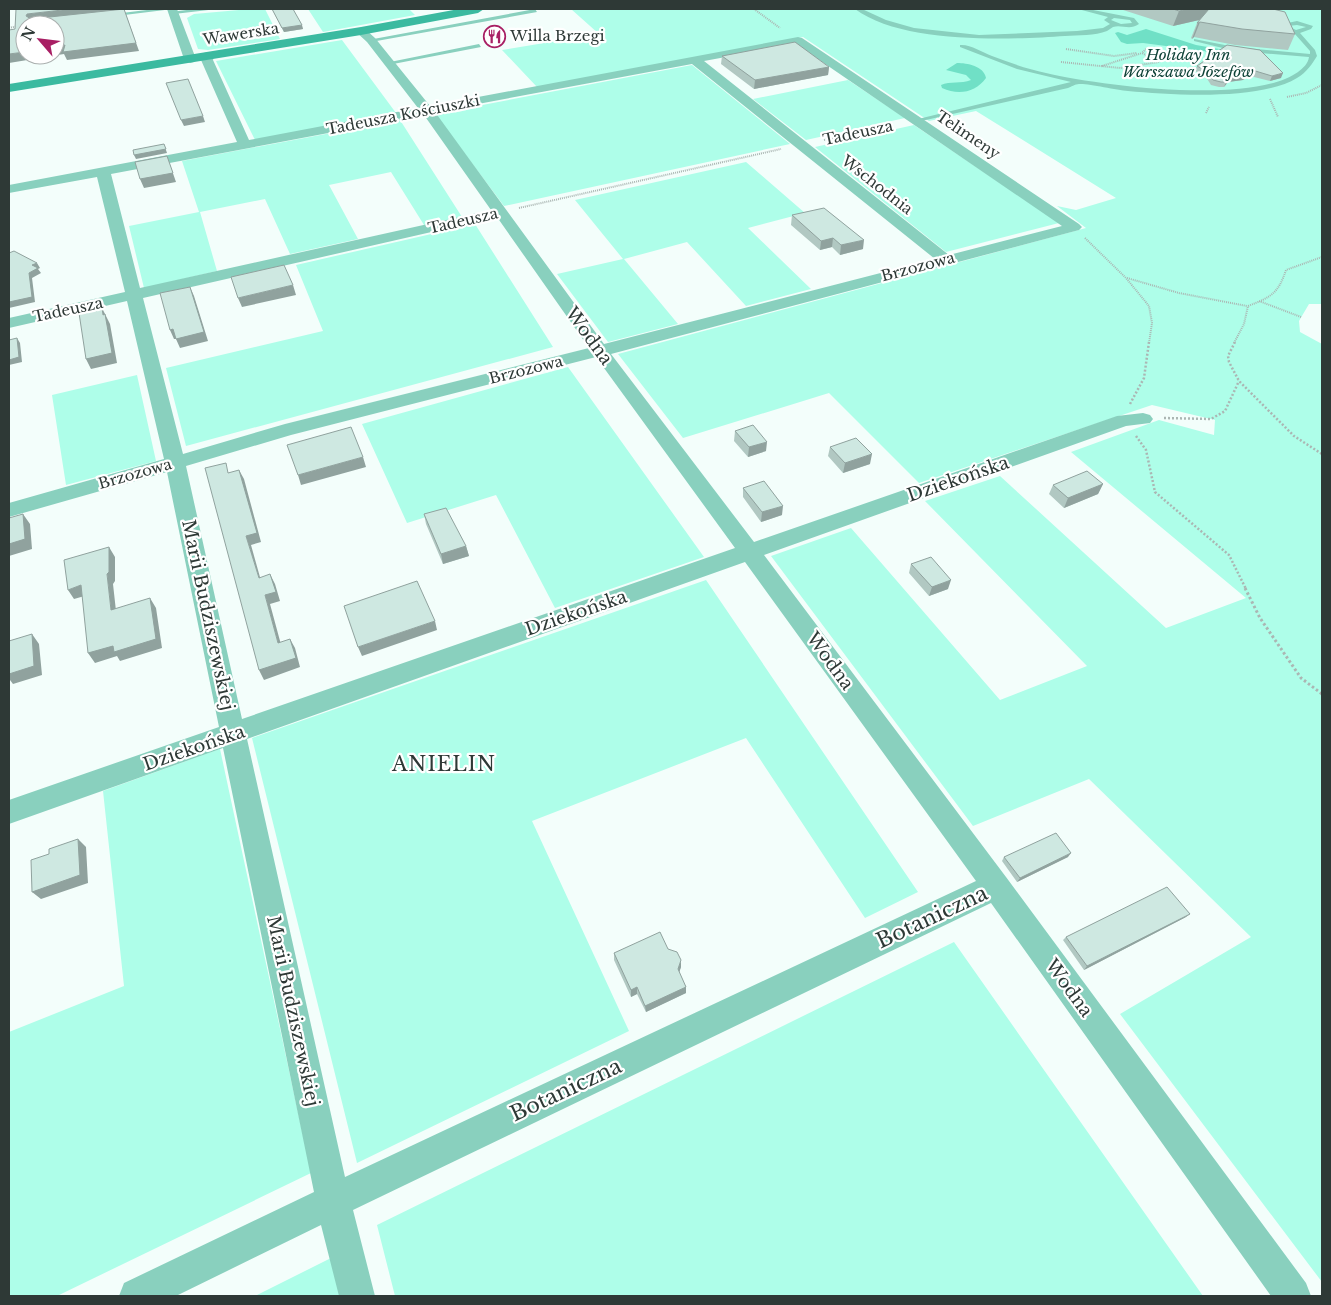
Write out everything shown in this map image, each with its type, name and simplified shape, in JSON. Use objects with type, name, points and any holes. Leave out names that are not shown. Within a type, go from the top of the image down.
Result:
[{"type":"main road","name":"Wawerska","points":[[9,88],[208,56],[366,35],[478,9]]},
{"type":"street","points":[[172,10],[190,59]]},
{"type":"street","name":"Wodna","points":[[366,35],[427,110],[600,351],[996,886],[1293,1296]]},
{"type":"street","name":"Tadeusza Kościuszki","points":[[9,189],[798,40]]},
{"type":"street","name":"Telimeny","points":[[798,40],[1074,226]]},
{"type":"street","points":[[208,56],[207,60],[245,145]]},
{"type":"street","name":"Wschodnia","points":[[696,60],[800,145],[946,259]]},
{"type":"street","name":"Marii Budziszewskiej","points":[[103,171],[175,463],[333,1201],[357,1296]]},
{"type":"street","name":"Tadeusza","points":[[9,323],[501,212]]},
{"type":"street","name":"Brzozowa","points":[[9,510],[285,430],[600,351],[1074,226]]},
{"type":"street","name":"Dziekońska","points":[[9,812],[1134,419]]},
{"type":"street","name":"Botaniczna","points":[[137,1296],[996,886]]},
{"type":"lane","points":[[96,17],[172,10],[214,9]]},
{"type":"lane","points":[[858,9],[891,23],[974,36],[1044,37],[1106,30],[1114,24]]},
{"type":"lane","points":[[1081,9],[1095,10],[1112,16],[1132,19],[1136,24],[1127,26],[1114,24],[1107,20],[1112,16]]},
{"type":"lane","points":[[366,35],[535,10]]},
{"type":"lane","points":[[939,32],[962,46],[1016,67],[1078,82],[1132,90],[1167,92],[1253,89],[1271,86],[1293,77],[1307,67],[1314,56],[1313,51],[1296,32]]},
{"type":"lane","points":[[962,46],[962,41],[974,36]]},
{"type":"lane","points":[[1196,40],[1235,49],[1314,56]]},
{"type":"lane","points":[[388,63],[479,46]]},
{"type":"lane","points":[[917,120],[1068,86],[1078,82]]},
{"type":"path","points":[[754,9],[798,40]]},
{"type":"path","points":[[1060,62],[1120,68],[1159,62],[1142,53],[1114,56],[1064,49]]},
{"type":"path","points":[[1142,53],[1146,49]]},
{"type":"path","name":"Tadeusza","points":[[501,212],[917,120]]},
{"type":"path","points":[[1074,226],[1126,278],[1149,306],[1152,323],[1144,378],[1132,398],[1134,419],[1146,450],[1155,492],[1229,555],[1260,618],[1301,678],[1322,694]]},
{"type":"path","points":[[1126,278],[1179,293],[1248,306],[1271,297],[1281,288],[1286,270],[1322,257]]},
{"type":"path","points":[[1258,301],[1301,317]]},
{"type":"path","points":[[1248,306],[1244,324],[1228,356],[1229,362],[1239,381],[1294,436],[1322,454]]},
{"type":"path","points":[[1134,419],[1181,417],[1211,419],[1225,411],[1239,381]]},
{"type":"green space","points":[[265,9],[280,39],[208,50],[198,49],[187,18],[194,14]]},
{"type":"green space","points":[[308,9],[409,9],[415,15],[323,32]]},
{"type":"green space","name":"Holiday Inn Warszawa Józefów","points":[[571,9],[1322,9],[1322,304],[1309,304],[1299,321],[1300,332],[1322,344],[1322,1282],[1120,1014],[1251,937],[1089,779],[973,826],[771,556],[851,528],[1000,700],[1087,666],[925,501],[1000,476],[1166,628],[1246,598],[1071,452],[1159,420],[1214,435],[1215,420],[1152,405],[919,483],[829,393],[683,438],[618,354],[1086,228],[1057,206],[1076,210],[1116,198],[976,111],[929,121],[803,37],[537,87],[502,50],[599,34]]},
{"type":"green space","points":[[342,40],[396,113],[255,140],[216,61]]},
{"type":"green space","points":[[692,65],[790,144],[504,206],[435,114]]},
{"type":"green space","points":[[848,80],[905,118],[806,140],[753,99]]},
{"type":"green space","points":[[400,120],[462,217],[424,225],[391,172],[329,185],[358,239],[290,254],[265,199],[200,212],[217,271],[144,288],[129,226],[199,212],[182,161]]},
{"type":"green space","points":[[914,125],[1059,223],[946,252],[815,147]]},
{"type":"green space","points":[[746,162],[805,213],[748,228],[811,289],[746,306],[687,242],[624,259],[678,324],[608,342],[557,274],[623,259],[575,200]]},
{"type":"green space","points":[[475,224],[553,347],[186,446],[166,368],[323,331],[296,265]]},
{"type":"green space","points":[[568,367],[704,557],[555,608],[496,495],[407,523],[362,424]]},
{"type":"green space","points":[[137,375],[156,461],[66,485],[52,395]]},
{"type":"green space","points":[[706,580],[918,892],[865,918],[746,738],[532,821],[629,1031],[357,1163],[252,738]]},
{"type":"green space","points":[[220,749],[311,1173],[57,1296],[9,1296],[9,1032],[124,986],[103,791]]},
{"type":"green space","points":[[954,942],[1203,1296],[395,1296],[377,1225]]},
{"type":"green space","points":[[331,1258],[340,1296],[255,1296]]},
{"type":"shaded area","points":[[1146,29],[1196,45],[1248,54],[1218,56],[1204,51],[1143,43],[1127,44],[1121,42],[1115,33],[1127,35]]},
{"type":"shaded area","points":[[957,63],[979,68],[986,78],[977,87],[967,91],[955,92],[942,88],[941,85],[944,84],[971,80],[966,75],[946,70]]},
{"type":"building","points":[[16,9],[71,9],[26,15],[16,15]]},
{"type":"building","points":[[124,9],[136,43],[65,52],[65,15]]},
{"type":"building","points":[[272,9],[293,9],[302,25],[282,28]]},
{"type":"building","points":[[1209,9],[1273,9],[1285,12],[1295,34],[1197,23]]},
{"type":"building","points":[[15,29],[15,53],[9,54],[9,30]]},
{"type":"building","points":[[795,42],[829,67],[755,80],[722,56]]},
{"type":"building","points":[[1227,45],[1260,50],[1283,73],[1272,76],[1252,70],[1246,75],[1230,77],[1226,82],[1213,80],[1208,72],[1197,66]]},
{"type":"building","points":[[188,79],[203,116],[181,120],[166,83]]},
{"type":"building","points":[[164,144],[166,149],[134,155],[133,150]]},
{"type":"building","points":[[167,156],[173,173],[140,179],[135,162]]},
{"type":"building","points":[[824,208],[864,240],[841,245],[833,238],[821,241],[792,215]]},
{"type":"building","points":[[14,251],[37,263],[32,265],[38,268],[29,273],[32,297],[9,302],[9,253]]},
{"type":"building","points":[[284,265],[293,285],[238,298],[231,277]]},
{"type":"building","points":[[190,287],[204,332],[176,339],[173,329],[170,330],[160,293]]},
{"type":"building","points":[[102,308],[103,315],[105,314],[112,353],[86,359],[79,313]]},
{"type":"building","points":[[17,338],[19,357],[9,360],[9,340]]},
{"type":"building","points":[[753,425],[767,442],[749,447],[735,431]]},
{"type":"building","points":[[351,427],[363,457],[298,475],[287,445]]},
{"type":"building","points":[[856,438],[872,454],[845,463],[830,447]]},
{"type":"building","points":[[226,463],[228,473],[239,470],[257,533],[246,536],[259,578],[270,574],[276,592],[265,595],[278,643],[290,639],[296,658],[259,670],[205,468]]},
{"type":"building","points":[[1087,471],[1103,484],[1068,498],[1053,485]]},
{"type":"building","points":[[764,481],[783,506],[762,512],[743,488]]},
{"type":"building","points":[[446,508],[466,546],[441,554],[424,514]]},
{"type":"building","points":[[23,514],[25,539],[9,544],[9,518]]},
{"type":"building","points":[[109,547],[109,572],[107,574],[111,610],[150,598],[156,639],[114,652],[113,646],[88,653],[81,585],[68,590],[64,560]]},
{"type":"building","points":[[931,557],[951,580],[932,587],[911,564]]},
{"type":"building","points":[[417,581],[435,621],[358,647],[344,606]]},
{"type":"building","points":[[32,634],[34,666],[9,674],[9,641]]},
{"type":"building","points":[[1056,833],[1071,853],[1020,878],[1004,857]]},
{"type":"building","points":[[78,839],[80,875],[32,892],[31,860],[49,854],[49,849]]},
{"type":"building","points":[[1167,887],[1190,914],[1087,966],[1066,937]]},
{"type":"building","points":[[660,932],[668,949],[677,952],[681,960],[678,969],[686,987],[645,1006],[637,987],[631,990],[614,953]]},
{"type":"place","name":"Willa Brzegi","points":[[494,36]]},
{"type":"district","name":"ANIELIN","points":[[444,764]]}]
